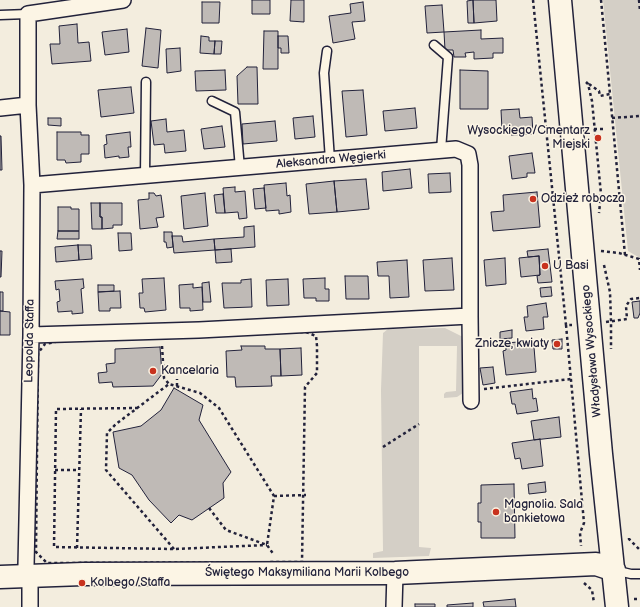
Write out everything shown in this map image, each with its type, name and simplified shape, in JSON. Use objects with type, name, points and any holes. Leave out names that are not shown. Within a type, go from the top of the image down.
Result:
[{"type":"street","points":[[28,14],[123,0]]},
{"type":"street","name":"Władysława Wysockiego","points":[[560,0],[601,454],[617,607]]},
{"type":"street","name":"Leopolda Staffa","points":[[28,14],[28,105],[32,185],[26,566],[30,607]]},
{"type":"street","points":[[0,108],[28,105]]},
{"type":"street","name":"Aleksandra Węgierki","points":[[32,185],[441,150],[456,149],[468,154],[470,165],[471,396]]},
{"type":"street","points":[[30,335],[199,330],[470,316]]},
{"type":"street","name":"Świętego Maksymiliana Marii Kolbego","points":[[0,577],[91,574],[395,573],[596,564],[614,570]]},
{"type":"street","points":[[394,607],[395,573]]},
{"type":"lane","points":[[0,15],[28,14]]},
{"type":"lane","points":[[434,45],[448,57],[441,150]]},
{"type":"lane","points":[[327,51],[324,73],[330,160]]},
{"type":"lane","points":[[145,176],[146,82]]},
{"type":"lane","points":[[212,101],[234,112],[240,168]]},
{"type":"lane","points":[[614,570],[631,574],[640,574]]},
{"type":"path","points":[[533,0],[566,325],[584,523],[580,533],[584,584],[592,590],[594,603]]},
{"type":"path","points":[[601,0],[625,255]]},
{"type":"path","points":[[639,0],[640,11]]},
{"type":"path","points":[[584,79],[588,84],[599,91],[600,96],[610,94]]},
{"type":"path","points":[[588,84],[592,100],[601,194],[599,216]]},
{"type":"path","points":[[612,118],[640,116]]},
{"type":"path","points":[[594,129],[606,129]]},
{"type":"path","points":[[599,244],[602,257]]},
{"type":"path","points":[[600,251],[639,259],[640,270]]},
{"type":"path","points":[[603,262],[610,292],[611,350]]},
{"type":"path","points":[[566,325],[589,324],[627,319],[626,306],[631,299],[640,298]]},
{"type":"path","points":[[306,332],[316,336],[317,373],[305,386],[305,495],[302,562],[47,563],[36,552],[38,353],[46,344],[60,341],[306,332]]},
{"type":"path","points":[[161,344],[164,378],[169,384],[200,392],[220,408],[274,496],[267,545]]},
{"type":"path","points":[[177,379],[177,386]]},
{"type":"path","points":[[471,396],[571,379]]},
{"type":"path","points":[[169,384],[116,424],[107,433],[106,470],[174,549]]},
{"type":"path","points":[[138,408],[56,409],[54,547],[174,549],[267,545]]},
{"type":"path","points":[[77,548],[81,409]]},
{"type":"path","points":[[383,447],[419,424]]},
{"type":"path","points":[[55,470],[79,470]]},
{"type":"path","points":[[274,496],[305,495]]},
{"type":"path","points":[[209,508],[226,530],[267,545],[270,548]]},
{"type":"path","points":[[628,531],[629,539],[640,550]]},
{"type":"shaded area","points":[[603,0],[640,0],[640,258],[628,251]]},
{"type":"shaded area","points":[[445,328],[463,337],[463,393],[457,397],[444,398],[444,394],[446,392],[456,391],[457,346],[419,346],[419,547],[431,548],[429,556],[373,558],[373,553],[383,551],[381,390],[383,333],[388,329]]},
{"type":"building","points":[[252,0],[270,0],[270,14],[252,14]]},
{"type":"building","points":[[291,0],[304,0],[304,22],[290,21]]},
{"type":"building","points":[[473,0],[496,0],[497,21],[474,23]]},
{"type":"building","points":[[473,0],[474,23],[468,23],[467,1]]},
{"type":"building","points":[[202,2],[220,2],[219,23],[202,23]]},
{"type":"building","points":[[363,2],[365,21],[352,22],[355,39],[333,43],[329,16],[351,13],[350,4]]},
{"type":"building","points":[[442,5],[444,32],[427,33],[425,6]]},
{"type":"building","points":[[77,24],[78,43],[89,42],[91,61],[52,64],[50,44],[60,44],[59,26]]},
{"type":"building","points":[[146,28],[161,30],[158,68],[142,66]]},
{"type":"building","points":[[127,29],[129,52],[105,55],[102,32]]},
{"type":"building","points":[[481,30],[481,39],[503,38],[503,53],[493,53],[493,58],[474,59],[474,52],[465,53],[466,57],[454,57],[453,50],[445,50],[444,32]]},
{"type":"building","points":[[264,31],[278,31],[278,69],[263,69]]},
{"type":"building","points":[[201,36],[209,37],[209,41],[215,41],[214,54],[200,53]]},
{"type":"building","points":[[278,36],[288,36],[289,53],[281,53],[281,48],[278,48]]},
{"type":"building","points":[[215,41],[222,41],[221,54],[214,54]]},
{"type":"building","points":[[180,48],[181,71],[167,73],[166,49]]},
{"type":"building","points":[[247,67],[257,67],[258,104],[238,104],[237,76]]},
{"type":"building","points":[[225,70],[226,90],[196,91],[195,71]]},
{"type":"building","points":[[460,70],[488,71],[488,109],[460,109]]},
{"type":"building","points":[[131,87],[134,113],[101,117],[98,90]]},
{"type":"building","points":[[363,90],[367,135],[346,137],[342,91]]},
{"type":"building","points":[[415,108],[417,128],[385,131],[383,111]]},
{"type":"building","points":[[519,109],[520,118],[532,117],[533,134],[511,135],[511,130],[502,130],[501,110]]},
{"type":"building","points":[[313,116],[315,137],[295,139],[293,118]]},
{"type":"building","points":[[48,118],[61,118],[61,126],[48,125]]},
{"type":"building","points":[[166,119],[167,132],[184,130],[186,151],[165,153],[164,144],[154,145],[151,121]]},
{"type":"building","points":[[275,121],[277,141],[243,144],[242,124]]},
{"type":"building","points":[[222,126],[225,147],[204,149],[201,129]]},
{"type":"building","points":[[57,132],[81,132],[81,135],[89,135],[89,154],[81,154],[81,162],[66,163],[65,160],[57,160]]},
{"type":"building","points":[[130,132],[131,147],[128,147],[129,157],[119,158],[119,156],[105,158],[104,145],[107,144],[106,135]]},
{"type":"building","points":[[1,136],[2,170],[0,170]]},
{"type":"building","points":[[532,153],[535,173],[527,173],[527,177],[512,179],[509,156]]},
{"type":"building","points":[[410,169],[412,188],[383,191],[382,172]]},
{"type":"building","points":[[450,173],[451,192],[429,193],[428,174]]},
{"type":"building","points":[[366,179],[369,209],[337,212],[334,181]]},
{"type":"building","points":[[334,181],[337,212],[309,214],[306,184]]},
{"type":"building","points":[[286,183],[287,196],[290,195],[291,212],[279,214],[279,210],[266,211],[264,185]]},
{"type":"building","points":[[235,187],[235,192],[245,191],[247,218],[239,219],[238,212],[225,213],[223,188]]},
{"type":"building","points":[[264,188],[266,208],[255,209],[253,189]]},
{"type":"building","points":[[537,192],[540,227],[493,231],[491,212],[504,211],[503,195]]},
{"type":"building","points":[[149,193],[154,193],[156,196],[161,195],[164,217],[156,218],[158,227],[140,229],[138,200],[149,199]]},
{"type":"building","points":[[205,193],[208,226],[184,229],[181,196]]},
{"type":"building","points":[[223,194],[225,213],[216,213],[214,195]]},
{"type":"building","points":[[91,203],[100,203],[102,229],[92,229]]},
{"type":"building","points":[[100,203],[122,203],[122,225],[113,225],[113,228],[102,229]]},
{"type":"building","points":[[58,207],[71,207],[71,209],[79,209],[79,231],[58,231]]},
{"type":"building","points":[[254,226],[255,247],[215,250],[214,239],[244,237],[244,227]]},
{"type":"building","points":[[58,231],[79,231],[79,239],[57,239]]},
{"type":"building","points":[[164,232],[172,232],[173,247],[167,248],[166,242],[164,242]]},
{"type":"building","points":[[118,233],[131,233],[132,250],[119,251]]},
{"type":"building","points":[[172,236],[182,236],[183,242],[214,239],[215,250],[174,253]]},
{"type":"building","points":[[78,245],[79,260],[56,262],[55,247]]},
{"type":"building","points":[[78,245],[91,245],[92,259],[79,260]]},
{"type":"building","points":[[231,249],[232,262],[216,263],[215,250]]},
{"type":"building","name":"U Basi","points":[[548,249],[552,282],[538,283],[537,276],[540,275],[539,256],[528,257],[527,251]]},
{"type":"building","points":[[0,251],[2,251],[1,277],[0,277]]},
{"type":"building","points":[[539,256],[540,275],[521,277],[519,258]]},
{"type":"building","points":[[452,258],[454,290],[425,291],[423,260]]},
{"type":"building","points":[[505,258],[506,284],[486,286],[484,260]]},
{"type":"building","points":[[407,260],[409,297],[390,298],[389,276],[378,276],[377,262]]},
{"type":"building","points":[[345,276],[368,276],[369,299],[346,299]]},
{"type":"building","points":[[164,278],[166,310],[145,312],[144,308],[140,308],[139,293],[143,293],[142,279]]},
{"type":"building","points":[[325,278],[325,289],[329,289],[329,301],[316,301],[316,298],[304,298],[303,279]]},
{"type":"building","points":[[83,279],[84,288],[81,289],[83,313],[72,314],[72,311],[58,312],[57,302],[60,301],[59,289],[56,290],[55,281]]},
{"type":"building","points":[[251,279],[252,307],[224,308],[222,283],[241,283],[241,280]]},
{"type":"building","points":[[288,279],[289,305],[267,306],[266,280]]},
{"type":"building","points":[[209,282],[211,302],[203,302],[202,283]]},
{"type":"building","points":[[193,284],[193,288],[202,287],[203,310],[190,311],[190,308],[180,308],[179,285]]},
{"type":"building","points":[[98,285],[114,285],[114,291],[98,292]]},
{"type":"building","points":[[551,287],[552,296],[541,297],[540,288]]},
{"type":"building","points":[[120,291],[121,308],[110,308],[110,311],[99,311],[98,292]]},
{"type":"building","points":[[0,292],[3,292],[3,311],[0,311]]},
{"type":"building","points":[[640,301],[640,313],[638,318],[634,318],[632,302]]},
{"type":"building","points":[[546,303],[548,317],[543,317],[544,329],[526,331],[524,317],[528,317],[527,306]]},
{"type":"building","points":[[0,311],[10,312],[10,335],[0,335]]},
{"type":"building","points":[[512,330],[512,338],[500,339],[500,332]]},
{"type":"building","name":"Znicze, kwiaty","points":[[562,339],[562,349],[553,349],[552,340]]},
{"type":"building","points":[[530,341],[531,347],[534,347],[536,372],[506,375],[503,351],[506,350],[506,343]]},
{"type":"building","points":[[241,346],[265,346],[265,349],[280,349],[281,376],[271,376],[272,386],[236,387],[235,377],[227,377],[226,351],[242,350]]},
{"type":"building","points":[[160,347],[162,374],[153,386],[113,387],[112,382],[99,383],[98,373],[107,372],[106,364],[115,363],[115,349]]},
{"type":"building","points":[[301,348],[302,375],[281,376],[280,349]]},
{"type":"building","points":[[493,367],[495,383],[483,385],[480,368]]},
{"type":"building","points":[[174,388],[203,405],[199,420],[231,472],[223,483],[224,498],[192,520],[179,515],[171,523],[149,500],[132,475],[119,468],[113,432],[141,426],[161,410]]},
{"type":"building","points":[[532,389],[533,399],[536,398],[538,411],[517,414],[515,404],[512,404],[510,392]]},
{"type":"building","points":[[559,417],[561,437],[534,440],[531,421]]},
{"type":"building","points":[[540,439],[543,466],[522,469],[520,458],[515,459],[512,443]]},
{"type":"building","points":[[545,482],[546,492],[529,494],[528,484]]},
{"type":"building","name":"Magnolia. Sala bankietowa","points":[[514,484],[515,538],[481,538],[481,522],[478,522],[478,503],[481,503],[481,485]]},
{"type":"building","points":[[515,599],[516,607],[484,607],[483,602]]},
{"type":"building","points":[[473,603],[473,607],[447,607],[447,605]]},
{"type":"building","points":[[415,604],[435,604],[435,607],[415,607]]},
{"type":"place","name":"Wysockiego/Cmentarz Miejski","points":[[598,138]]},
{"type":"place","name":"Odzież robocza","points":[[533,199]]},
{"type":"place","name":"U Basi","points":[[545,266]]},
{"type":"place","name":"Znicze, kwiaty","points":[[557,344]]},
{"type":"place","name":"Kancelaria","points":[[153,371]]},
{"type":"place","name":"Magnolia. Sala bankietowa","points":[[496,512]]},
{"type":"place","name":"Kolbego/Staffa","points":[[82,583]]}]
